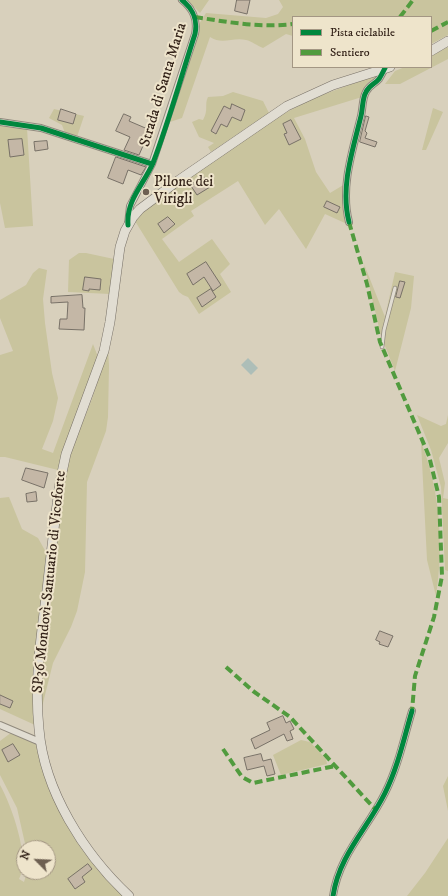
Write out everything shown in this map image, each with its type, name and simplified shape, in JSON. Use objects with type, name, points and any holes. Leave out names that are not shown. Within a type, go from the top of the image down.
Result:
[{"type":"main road","points":[[432,50],[448,41]]},
{"type":"main road","name":"SP36 Mondovì-Santuario di Vicoforte","points":[[129,896],[99,864],[84,845],[68,819],[52,779],[40,742],[38,713],[38,675],[60,482],[66,454],[106,345],[120,247],[128,224],[137,212],[161,193],[280,111],[320,91],[388,68]]},
{"type":"street","name":"Strada di Santa Maria","points":[[128,224],[130,206],[152,164],[195,31],[194,13],[182,0]]},
{"type":"street","points":[[349,222],[346,203],[347,182],[354,137],[362,115],[364,95],[368,88],[380,78],[388,68]]},
{"type":"street","points":[[0,122],[41,128],[152,164]]},
{"type":"street","points":[[333,896],[336,880],[348,852],[384,796],[390,783],[412,711]]},
{"type":"street","points":[[0,725],[40,742]]},
{"type":"lane","points":[[382,347],[384,330],[394,288]]},
{"type":"shaded area","points":[[187,0],[209,0],[200,13]]},
{"type":"shaded area","points":[[279,0],[448,0],[448,35],[432,43],[432,16],[292,16],[292,36],[286,34],[263,48],[246,40],[237,39],[223,41],[210,37],[182,118],[170,122],[195,43],[199,24],[206,13],[266,18],[278,14],[283,7]]},
{"type":"shaded area","points":[[448,47],[448,59],[432,67],[432,55]]},
{"type":"shaded area","points":[[402,68],[431,68],[400,84],[385,84],[395,71]]},
{"type":"shaded area","points":[[379,74],[367,84],[362,97],[294,118],[305,139],[316,172],[330,193],[345,184],[344,213],[347,224],[325,214],[306,249],[279,209],[265,225],[238,181],[191,211],[194,216],[162,239],[179,262],[212,239],[230,264],[220,274],[231,292],[199,314],[188,297],[179,292],[135,221],[141,213],[181,183],[281,115],[314,98]]},
{"type":"shaded area","points":[[233,92],[263,101],[269,113],[211,152],[208,147],[214,143],[199,137],[192,122],[199,119],[203,120],[206,113],[206,102],[208,97],[223,96]]},
{"type":"shaded area","points":[[433,108],[443,112],[426,150],[422,150]]},
{"type":"shaded area","points":[[54,109],[84,116],[77,137],[65,133],[62,125],[49,118]]},
{"type":"shaded area","points":[[0,125],[27,128],[33,226],[5,228],[0,203]]},
{"type":"shaded area","points":[[79,253],[114,259],[110,294],[68,292],[69,260]]},
{"type":"shaded area","points":[[364,264],[385,317],[395,272],[414,276],[411,308],[395,371],[381,336]]},
{"type":"shaded area","points":[[39,268],[47,270],[43,299],[45,323],[52,373],[58,398],[53,421],[42,449],[53,453],[93,344],[98,357],[58,470],[0,457],[0,355],[13,351],[0,318],[0,300],[26,285],[33,273]]},
{"type":"shaded area","points":[[108,349],[108,417],[106,431],[87,482],[85,572],[77,611],[71,627],[53,663],[41,711],[42,655],[61,498],[67,462],[92,399]]},
{"type":"shaded area","points":[[248,358],[258,368],[251,375],[241,365]]},
{"type":"shaded area","points":[[417,415],[441,426],[446,424],[448,415],[448,443],[439,458],[445,483],[443,498],[448,499],[448,571],[445,570],[441,487],[431,450]]},
{"type":"shaded area","points":[[421,442],[432,479],[439,518],[440,557],[436,596],[427,560]]},
{"type":"shaded area","points":[[9,497],[22,529],[38,538],[47,554],[35,725],[0,709],[0,498]]},
{"type":"shaded area","points":[[12,732],[37,742],[55,800],[75,840],[106,879],[124,896],[0,896],[0,785],[14,818],[20,840],[16,840],[16,880],[24,882],[25,880],[56,880],[56,840],[24,840],[17,808],[0,775],[0,741]]},
{"type":"shaded area","points":[[301,740],[310,742],[326,759],[327,764],[281,775],[273,755]]},
{"type":"shaded area","points":[[448,776],[448,811],[443,786]]},
{"type":"shaded area","points":[[448,838],[448,896],[407,896],[425,873]]},
{"type":"building","points":[[237,0],[250,0],[247,14],[235,11]]},
{"type":"building","points":[[232,104],[245,110],[241,121],[232,117],[227,127],[221,124],[216,134],[211,131],[224,106],[230,109]]},
{"type":"building","points":[[61,109],[76,114],[73,124],[58,120]]},
{"type":"building","points":[[124,114],[131,117],[129,121],[150,130],[139,155],[124,150],[130,137],[116,131]]},
{"type":"building","points":[[366,116],[369,117],[365,131],[367,133],[365,138],[377,142],[375,147],[360,142]]},
{"type":"building","points":[[291,120],[301,139],[289,145],[284,134],[287,133],[283,124]]},
{"type":"building","points":[[22,139],[24,155],[10,157],[8,140]]},
{"type":"building","points":[[47,141],[48,149],[35,151],[34,142]]},
{"type":"building","points":[[116,157],[146,167],[141,175],[128,170],[123,184],[108,178]]},
{"type":"building","points":[[204,177],[210,187],[197,195],[191,186],[194,184],[193,183]]},
{"type":"building","points":[[327,201],[340,207],[337,213],[324,207]]},
{"type":"building","points":[[168,217],[175,224],[164,233],[158,224]]},
{"type":"building","points":[[206,262],[221,285],[213,291],[204,277],[193,285],[187,274]]},
{"type":"building","points":[[85,277],[101,279],[100,290],[83,290]]},
{"type":"building","points":[[400,281],[405,282],[400,298],[396,297]]},
{"type":"building","points":[[211,289],[216,297],[202,307],[197,298]]},
{"type":"building","points":[[82,295],[83,308],[85,308],[84,330],[59,329],[60,319],[67,319],[68,302],[51,303],[51,297]]},
{"type":"building","points":[[26,468],[48,473],[44,488],[22,480]]},
{"type":"building","points":[[36,492],[37,501],[27,502],[26,494]]},
{"type":"building","points":[[380,631],[393,636],[388,647],[379,644],[380,642],[376,640]]},
{"type":"building","points":[[0,695],[13,701],[10,708],[0,704]]},
{"type":"building","points":[[283,716],[286,723],[290,721],[294,729],[290,731],[293,739],[287,741],[284,734],[255,749],[251,739],[270,730],[267,723]]},
{"type":"building","points":[[13,744],[20,755],[8,762],[2,750]]},
{"type":"building","points":[[261,754],[263,761],[271,759],[275,774],[267,776],[264,766],[247,770],[244,758]]},
{"type":"building","points":[[88,864],[92,869],[82,877],[85,882],[75,889],[68,879]]},
{"type":"marked path","points":[[401,16],[413,0]]},
{"type":"marked path","points":[[195,17],[256,25],[292,24]]},
{"type":"marked path","points":[[432,30],[448,22]]},
{"type":"marked path","points":[[349,222],[367,284],[380,342],[429,456],[439,497],[442,576],[434,617],[415,676],[412,711]]},
{"type":"marked path","points":[[226,667],[253,691],[290,717],[375,809]]},
{"type":"marked path","points":[[223,749],[242,777],[253,783],[335,766]]},
{"type":"cycle path","points":[[128,225],[130,208],[136,192],[149,171],[159,147],[195,34],[196,24],[194,15],[182,0]]},
{"type":"cycle path","points":[[349,222],[346,195],[347,182],[351,155],[362,113],[364,98],[367,90],[379,79],[385,68]]},
{"type":"cycle path","points":[[0,122],[41,128],[152,164]]},
{"type":"cycle path","points":[[333,896],[336,881],[341,868],[390,783],[412,711]]},
{"type":"place","name":"Pilone dei Virigli","points":[[146,192]]}]
